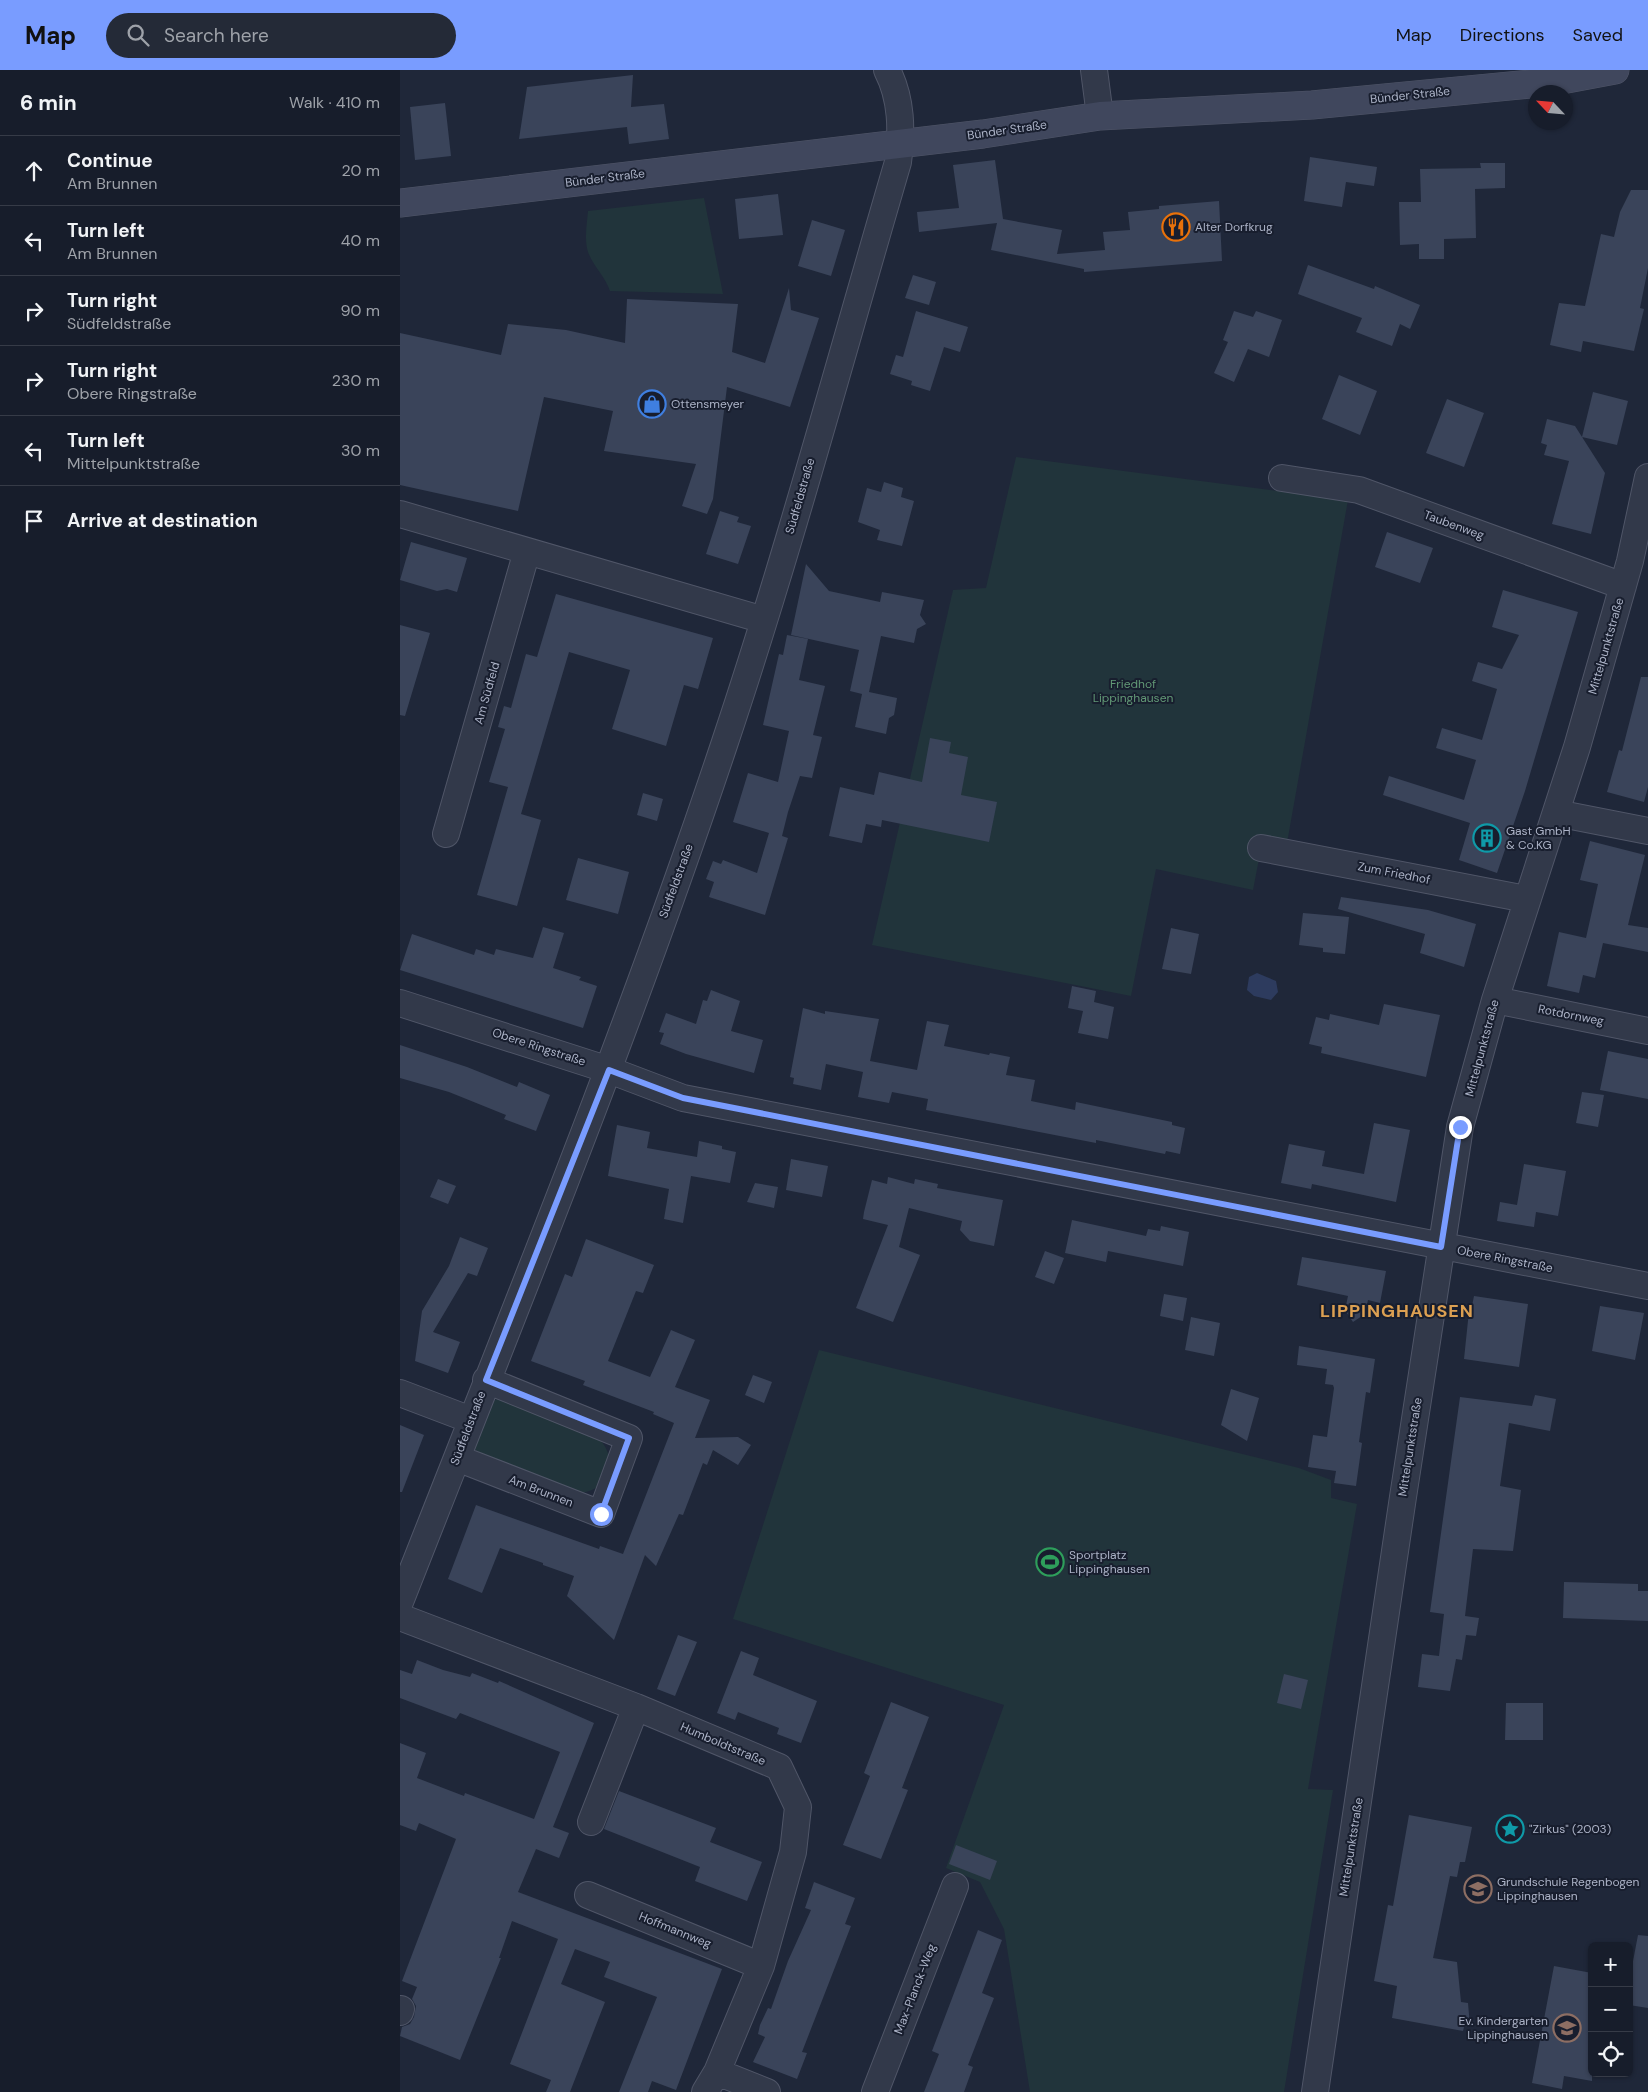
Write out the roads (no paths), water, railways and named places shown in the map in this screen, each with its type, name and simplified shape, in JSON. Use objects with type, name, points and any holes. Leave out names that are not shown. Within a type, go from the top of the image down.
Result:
[{"type":"main road","name":"Bünder Straße","points":[[400,203],[900,143],[1100,116],[1312,105],[1551,82],[1615,70]]},
{"type":"street","name":"Südfeldstraße","points":[[400,1602],[609,1070],[725,743],[764,620],[898,162],[902,122],[887,70]]},
{"type":"street","points":[[1094,70],[1100,116]]},
{"type":"street","name":"Mittelpunktstraße","points":[[1315,2092],[1460,1127],[1495,1000],[1526,899],[1556,813],[1634,571],[1648,477]]},
{"type":"street","name":"Taubenweg","points":[[1282,478],[1359,490],[1634,571]]},
{"type":"street","points":[[400,514],[764,620]]},
{"type":"street","name":"Am Südfeld","points":[[446,834],[527,551]]},
{"type":"street","points":[[1556,813],[1648,831]]},
{"type":"street","name":"Zum Friedhof","points":[[1261,848],[1526,899]]},
{"type":"street","name":"Rotdornweg","points":[[1495,1000],[1648,1031]]},
{"type":"street","name":"Obere Ringstraße","points":[[400,1003],[609,1070],[683,1098],[1648,1286]]},
{"type":"street","name":"Am Brunnen","points":[[457,1458],[601,1514],[629,1438],[486,1380]]},
{"type":"street","points":[[400,1393],[471,1420]]},
{"type":"street","name":"Humboldtstraße","points":[[400,1617],[636,1706],[779,1767],[798,1807],[793,1852],[761,1966],[711,2082]]},
{"type":"street","points":[[590,1822],[636,1706]]},
{"type":"street","name":"Max-Planck-Weg","points":[[875,2092],[955,1886]]},
{"type":"street","name":"Hoffmannweg","points":[[588,1895],[761,1966]]},
{"type":"street","points":[[711,2082],[767,2092]]},
{"type":"water","points":[[1257,973],[1276,981],[1278,992],[1271,1000],[1254,996],[1247,990],[1249,977]]},
{"type":"place","name":"Alter Dorfkrug","points":[[1176,227]]},
{"type":"place","name":"Ottensmeyer","points":[[652,404]]},
{"type":"place","name":"Gast GmbH & Co.KG","points":[[1487,838]]},
{"type":"place","name":"Sportplatz Lippinghausen","points":[[1050,1562]]},
{"type":"place","name":"\"Zirkus\" (2003)","points":[[1510,1829]]},
{"type":"place","name":"Grundschule Regenbogen Lippinghausen","points":[[1478,1889]]},
{"type":"place","name":"Ev. Kindergarten Lippinghausen","points":[[1567,2028]]},
{"type":"district","name":"LIPPINGHAUSEN","points":[[1397,1311]]},
{"type":"park label","name":"Friedhof Lippinghausen","points":[[1133,691]]}]
